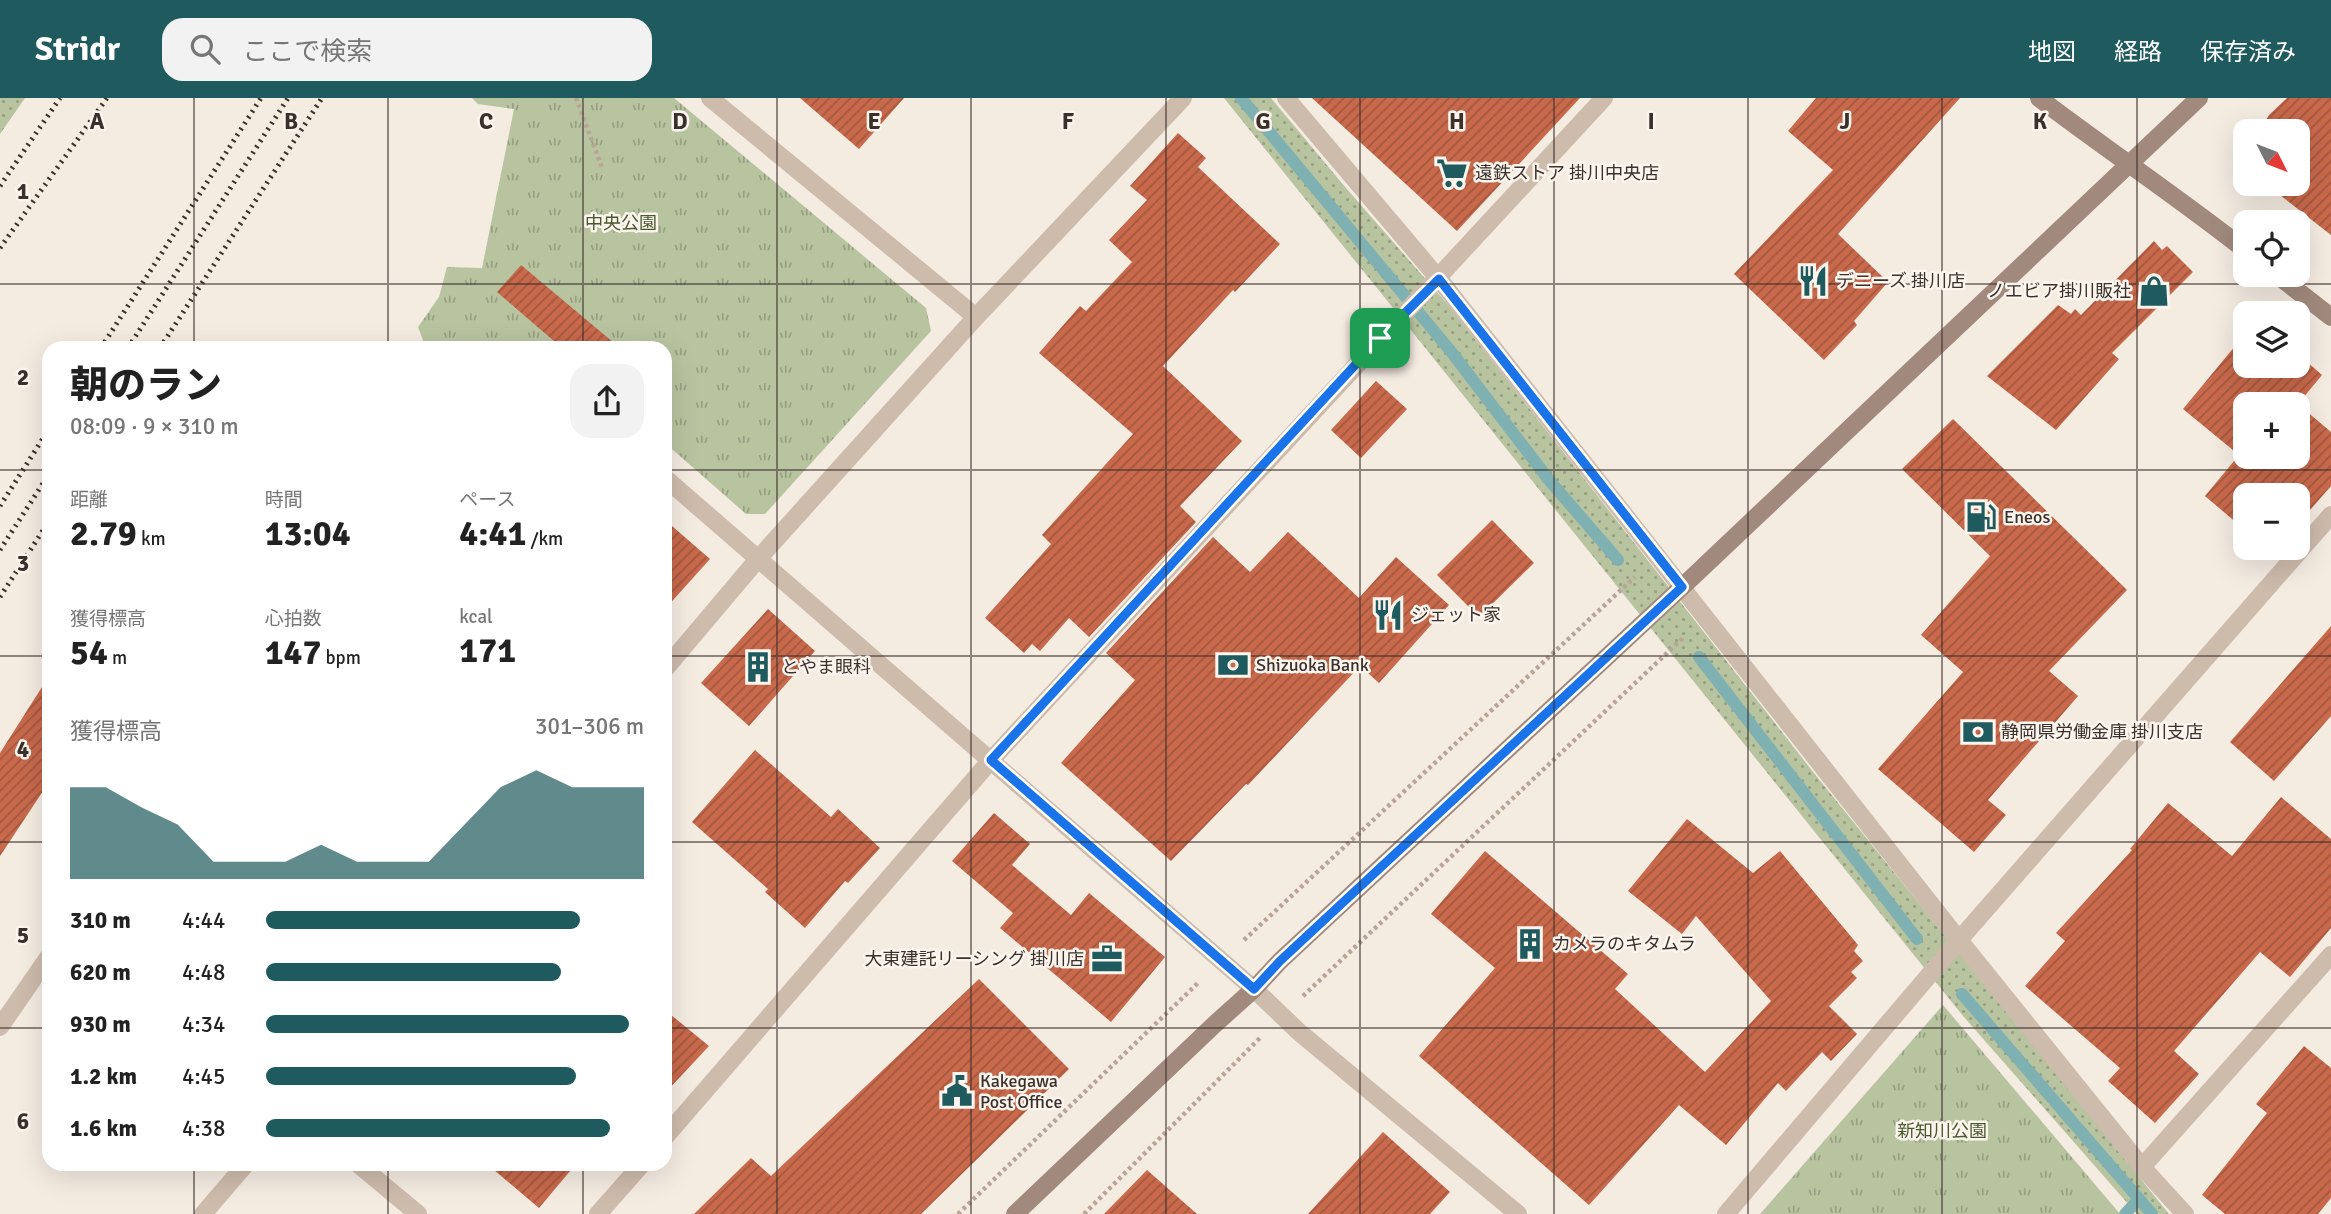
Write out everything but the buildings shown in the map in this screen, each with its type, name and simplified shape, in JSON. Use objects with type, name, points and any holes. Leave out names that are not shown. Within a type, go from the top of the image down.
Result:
[{"type":"street","points":[[710,98],[976,317]]},
{"type":"street","points":[[672,661],[758,559],[976,317],[1183,98]]},
{"type":"street","points":[[1286,98],[1439,279],[1959,940],[2142,1167],[2185,1214]]},
{"type":"street","points":[[672,1129],[991,760],[1604,98]]},
{"type":"street","points":[[2039,98],[2233,241]]},
{"type":"street","points":[[1015,1214],[1254,989],[1280,961],[1682,587],[2199,98]]},
{"type":"street","points":[[2292,287],[2331,317]]},
{"type":"street","points":[[672,484],[1282,1016],[1518,1214]]},
{"type":"street","points":[[1726,1214],[1959,940],[2331,514]]},
{"type":"street","points":[[2142,1167],[2331,955]]},
{"type":"street","points":[[0,1027],[42,966]]},
{"type":"street","points":[[203,1214],[240,1171]]},
{"type":"street","points":[[366,1171],[418,1214]]},
{"type":"street","points":[[598,1214],[636,1171]]},
{"type":"path","points":[[576,98],[603,170]]},
{"type":"path","points":[[958,1214],[1220,961],[1644,570]]},
{"type":"path","points":[[1084,1214],[1282,1016],[1691,630]]},
{"type":"green space","points":[[0,98],[25,98],[0,134]]},
{"type":"green space","name":"中央公園","points":[[472,98],[674,98],[926,308],[931,331],[765,514],[746,514],[672,449],[672,341],[423,341],[418,327],[439,297],[447,267],[482,268],[514,109],[478,104]]},
{"type":"green space","points":[[1224,98],[1271,98],[1450,307],[1810,768],[2169,1214],[2137,1214],[1963,1016]]},
{"type":"green space","name":"新知川公園","points":[[1943,1005],[2120,1214],[1760,1214]]},
{"type":"waterway","points":[[1241,98],[1453,354],[1549,480],[1618,560]]},
{"type":"waterway","points":[[1699,657],[1917,939]]},
{"type":"waterway","points":[[1962,994],[2152,1214]]},
{"type":"waterway","points":[[2125,1214],[2139,1199]]},
{"type":"railway","points":[[0,186],[60,98]]},
{"type":"railway","points":[[0,248],[107,98]]},
{"type":"railway","points":[[105,341],[261,98]]},
{"type":"railway","points":[[132,341],[288,98]]},
{"type":"railway","points":[[165,341],[322,98]]},
{"type":"railway","points":[[0,506],[42,440]]},
{"type":"railway","points":[[0,550],[42,485]]},
{"type":"railway","points":[[0,597],[42,532]]},
{"type":"place","name":"遠鉄ストア 掛川中央店","points":[[1452,173]]},
{"type":"place","name":"デニーズ 掛川店","points":[[1813,281]]},
{"type":"place","name":"ノエビア掛川販社","points":[[2154,291]]},
{"type":"place","name":"Eneos","points":[[1981,517]]},
{"type":"place","name":"ジェット家","points":[[1388,615]]},
{"type":"place","name":"Shizuoka Bank","points":[[1233,665]]},
{"type":"place","name":"とやま眼科","points":[[758,667]]},
{"type":"place","name":"静岡県労働金庫 掛川支店","points":[[1978,732]]},
{"type":"place","name":"カメラのキタムラ","points":[[1530,944]]},
{"type":"place","name":"大東建託リーシング 掛川店","points":[[1107,959]]},
{"type":"place","name":"Kakegawa Post Office","points":[[957,1091]]},
{"type":"route","points":[[1439,279],[1682,587],[1280,961],[1254,989],[991,760],[1380,338],[1439,279]]}]
